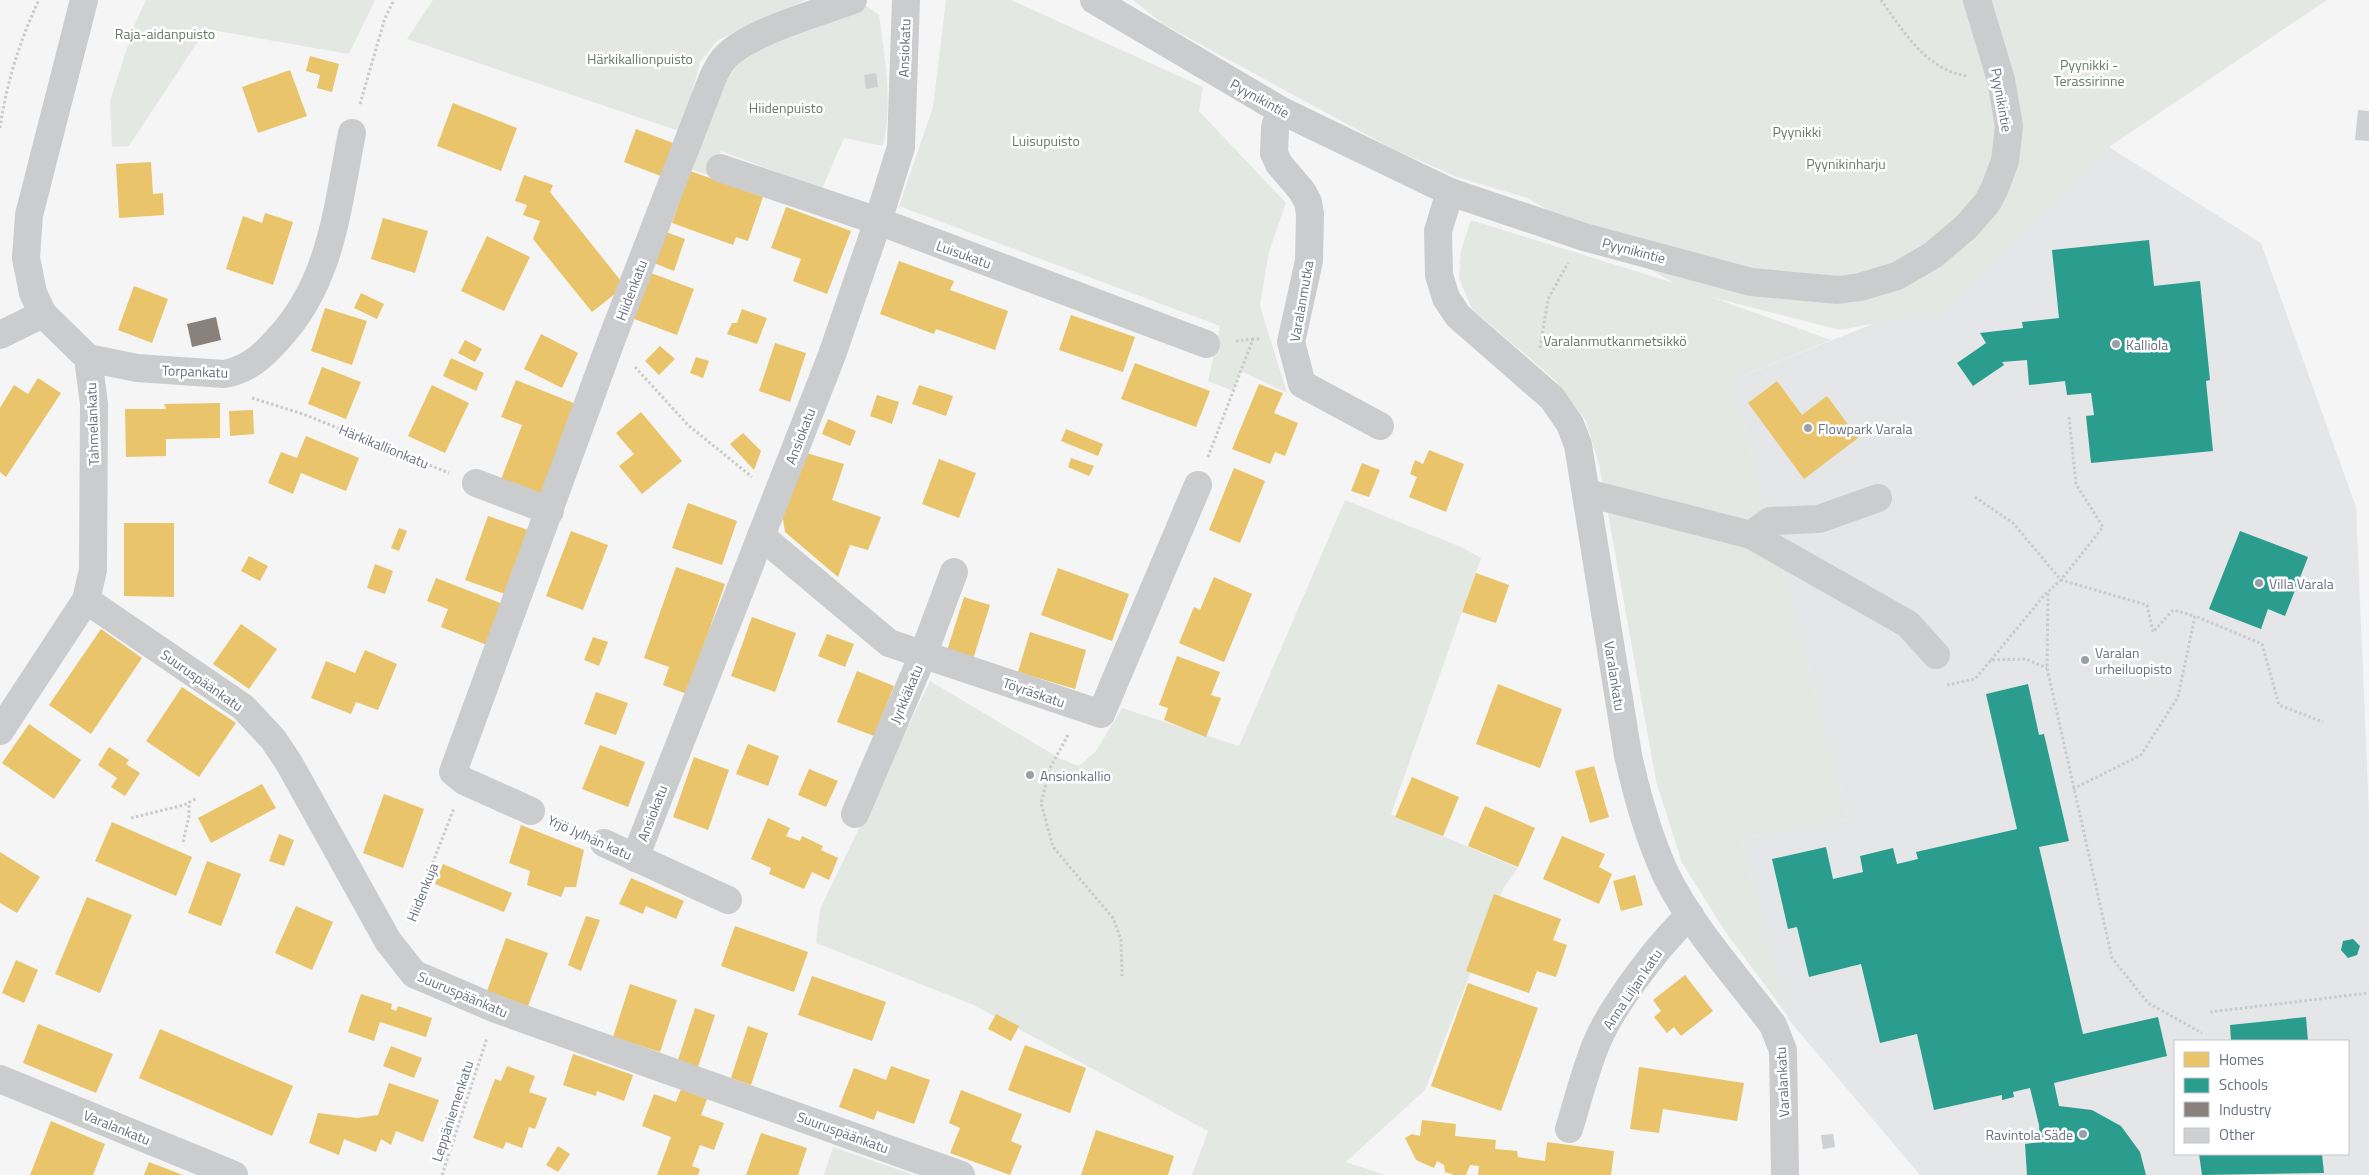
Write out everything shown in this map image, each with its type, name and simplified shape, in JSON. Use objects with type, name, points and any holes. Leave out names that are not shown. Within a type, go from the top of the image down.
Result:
[{"type":"street","points":[[84,0],[29,215],[26,258],[28,275],[43,314],[88,358]]},
{"type":"street","name":"Hiidenkatu","points":[[453,772],[611,341],[713,77],[724,59],[741,45],[768,32],[853,0]]},
{"type":"street","name":"Ansiokatu","points":[[635,858],[832,355],[878,221],[901,147],[906,0]]},
{"type":"street","name":"Pyynikintie","points":[[1094,0],[1280,110],[1450,192],[1584,237],[1751,282],[1838,290],[1860,288],[1897,276],[1951,242],[1987,203],[2005,161],[2009,145],[2010,126],[2001,80],[1977,0]]},
{"type":"street","name":"Varalanmutka","points":[[1280,110],[1275,128],[1274,153],[1279,164],[1302,191],[1308,202],[1310,214],[1309,261],[1291,342],[1302,384],[1380,426]]},
{"type":"street","name":"Torpankatu","points":[[88,358],[137,368],[224,374],[238,372],[264,355],[297,317],[310,295],[329,250],[352,133]]},
{"type":"street","name":"Luisukatu","points":[[720,168],[878,221],[1206,344]]},
{"type":"street","name":"Varalankatu","points":[[1450,192],[1438,231],[1439,275],[1446,298],[1458,316],[1552,398],[1570,424],[1578,445],[1628,755],[1637,796],[1650,837],[1667,876],[1690,915],[1773,1024],[1779,1038],[1783,1050],[1785,1175]]},
{"type":"street","points":[[0,334],[43,314]]},
{"type":"street","name":"Tahmelankatu","points":[[0,731],[86,600],[93,570],[94,404],[88,358]]},
{"type":"street","points":[[476,483],[550,511]]},
{"type":"street","name":"Töyräskatu","points":[[761,536],[889,642],[1102,714],[1198,485]]},
{"type":"street","points":[[1587,493],[1752,535],[1908,624],[1936,655]]},
{"type":"street","points":[[1752,535],[1770,521],[1819,519],[1878,498]]},
{"type":"street","name":"Jyrkkäkatu","points":[[855,814],[923,654],[954,572]]},
{"type":"street","name":"Suuruspäänkatu","points":[[86,600],[243,707],[273,739],[289,763],[396,954],[414,974],[496,1010],[961,1175]]},
{"type":"street","name":"Yrjö Jylhän katu","points":[[453,772],[464,781],[531,811]]},
{"type":"street","name":"Yrjö Jylhän katu","points":[[604,843],[728,900]]},
{"type":"street","name":"Anna Liljan katu","points":[[1569,1129],[1597,1041],[1612,1014],[1671,933],[1690,915]]},
{"type":"street","name":"Varalankatu","points":[[0,1079],[234,1175]]},
{"type":"path","points":[[0,128],[6,94],[28,22],[39,0]]},
{"type":"path","points":[[352,133],[376,45],[394,0]]},
{"type":"path","points":[[1881,0],[1923,54],[1956,75],[2001,80]]},
{"type":"path","points":[[1535,383],[1548,299],[1584,237]]},
{"type":"path","points":[[1198,485],[1253,339],[1291,342]]},
{"type":"path","points":[[611,341],[688,425],[776,496]]},
{"type":"path","name":"Härkikallionkatu","points":[[224,374],[239,395],[303,414],[476,483]]},
{"type":"path","points":[[1942,686],[1975,679],[2048,592],[2061,580],[2102,527],[2076,484],[2069,417]]},
{"type":"path","points":[[1975,497],[2014,523],[2061,580],[2147,605],[2153,632],[2173,610],[2195,616],[2262,644],[2279,705],[2323,722]]},
{"type":"path","points":[[2048,592],[2047,668],[2112,958],[2148,1004],[2202,1033]]},
{"type":"path","points":[[2073,789],[2140,755],[2178,697],[2195,616]]},
{"type":"path","points":[[1991,660],[2026,659],[2047,668]]},
{"type":"path","points":[[1084,708],[1050,768],[1041,803],[1053,847],[1113,918],[1121,940],[1122,976]]},
{"type":"path","points":[[130,818],[189,802],[197,798]]},
{"type":"path","points":[[183,842],[189,816],[189,802]]},
{"type":"path","name":"Yrjö Jylhän katu","points":[[531,811],[604,843]]},
{"type":"path","name":"Hiidenkuja","points":[[396,954],[447,830]]},
{"type":"path","points":[[2210,1012],[2369,993]]},
{"type":"path","name":"Leppäniemenkatu","points":[[442,1175],[483,1054]]},
{"type":"shaded area","name":"Varalan urheiluopisto","points":[[2109,147],[2261,243],[2356,507],[2369,813],[2369,1175],[1920,1175],[1788,1019],[1742,839],[1849,819],[1732,380],[1948,294]]},
{"type":"green space","name":"Raja-aidanpuisto","points":[[146,0],[375,0],[349,54],[206,29],[129,146],[112,147],[110,101],[134,26]]},
{"type":"green space","name":"Härkikallionpuisto","points":[[433,0],[806,0],[718,40],[700,62],[682,132],[407,39]]},
{"type":"green space","name":"Luisupuisto","points":[[946,0],[1011,0],[1203,87],[1199,111],[1286,203],[1269,252],[1260,306],[1287,393],[1241,371],[1233,391],[1208,381],[1220,326],[899,206],[933,107]]},
{"type":"green space","name":"Pyynikinharju","points":[[1133,0],[2327,0],[2112,145],[1941,311],[1840,330],[1711,297],[1831,340],[1732,380],[1849,819],[1742,839],[1787,1015],[1725,931],[1682,863],[1656,781],[1599,464],[1585,419],[1555,380],[1472,309],[1459,278],[1461,250],[1471,220],[1674,283],[1527,198],[1457,177],[1393,149],[1163,24]]},
{"type":"green space","name":"Hiidenpuisto","points":[[865,5],[879,15],[884,48],[888,97],[883,146],[844,138],[822,189],[721,151],[710,176],[690,169],[720,93],[747,54]]},
{"type":"green space","points":[[1345,500],[1461,547],[1481,558],[1391,814],[1518,868],[1504,887],[1425,1090],[1346,1162],[1385,1175],[1192,1175],[1208,1131],[974,1005],[816,943],[820,909],[930,681],[1061,759],[1079,766],[1096,751],[1122,708],[1239,746]]},
{"type":"green space","points":[[833,1147],[914,1175],[824,1175]]},
{"type":"building: Homes","points":[[310,56],[339,64],[332,92],[317,88],[320,75],[306,71]]},
{"type":"building: Homes","points":[[290,70],[307,116],[258,133],[242,87]]},
{"type":"building: Homes","points":[[453,103],[517,128],[501,171],[437,146]]},
{"type":"building: Homes","points":[[636,129],[673,143],[661,176],[624,162]]},
{"type":"building: Homes","points":[[151,162],[153,194],[163,193],[164,215],[119,218],[116,164]]},
{"type":"building: Homes","points":[[690,171],[763,197],[748,241],[736,237],[733,245],[672,223]]},
{"type":"building: Homes","points":[[524,175],[553,185],[550,192],[625,286],[592,312],[533,239],[540,221],[523,215],[527,205],[515,201]]},
{"type":"building: Homes","points":[[786,207],[851,231],[827,294],[793,281],[801,259],[771,248]]},
{"type":"building: Homes","points":[[265,213],[293,222],[273,285],[226,269],[243,216],[262,223]]},
{"type":"building: Homes","points":[[383,218],[428,231],[415,273],[371,259]]},
{"type":"building: Homes","points":[[666,232],[685,239],[674,271],[654,263]]},
{"type":"building: Homes","points":[[487,236],[530,257],[504,311],[461,291]]},
{"type":"building: Homes","points":[[899,261],[954,281],[950,290],[1008,311],[995,350],[936,329],[934,334],[880,314]]},
{"type":"building: Homes","points":[[651,273],[694,289],[677,335],[634,319]]},
{"type":"building: Homes","points":[[134,286],[168,299],[152,343],[118,330]]},
{"type":"building: Homes","points":[[361,293],[384,304],[377,319],[354,308]]},
{"type":"building: Homes","points":[[325,308],[367,321],[352,365],[311,351]]},
{"type":"building: Homes","points":[[742,309],[767,318],[757,344],[727,334],[732,323],[737,323]]},
{"type":"building: Homes","points":[[1071,315],[1135,337],[1123,372],[1059,350]]},
{"type":"building: Homes","points":[[541,334],[578,353],[562,388],[524,369]]},
{"type":"building: Homes","points":[[465,340],[482,349],[475,362],[458,353]]},
{"type":"building: Homes","points":[[775,343],[806,353],[790,402],[759,391]]},
{"type":"building: Homes","points":[[660,346],[675,359],[659,375],[645,361]]},
{"type":"building: Homes","points":[[696,357],[709,361],[703,378],[690,373]]},
{"type":"building: Homes","points":[[451,358],[484,373],[476,391],[443,376]]},
{"type":"building: Homes","points":[[1135,363],[1210,391],[1196,427],[1121,399]]},
{"type":"building: Homes","points":[[322,367],[361,382],[346,419],[308,404]]},
{"type":"building: Homes","points":[[38,378],[61,393],[6,477],[0,472],[0,408],[14,385],[28,394]]},
{"type":"building: Homes","points":[[516,380],[581,406],[544,500],[500,482],[522,425],[501,417]]},
{"type":"building: Homes","points":[[1777,381],[1802,415],[1827,396],[1858,438],[1804,479],[1748,403]]},
{"type":"building: Homes","points":[[1259,384],[1283,393],[1274,413],[1298,423],[1285,456],[1275,452],[1270,464],[1232,449]]},
{"type":"building: Homes","points":[[432,385],[469,403],[445,453],[408,436]]},
{"type":"building: Homes","points":[[919,385],[953,396],[946,416],[912,404]]},
{"type":"building: Homes","points":[[877,395],[899,402],[892,424],[870,416]]},
{"type":"building: Homes","points":[[220,403],[220,438],[166,439],[166,456],[126,457],[125,409],[166,409],[164,404]]},
{"type":"building: Homes","points":[[253,410],[254,434],[230,436],[229,411]]},
{"type":"building: Homes","points":[[641,412],[682,461],[642,494],[619,466],[634,454],[616,433]]},
{"type":"building: Homes","points":[[828,419],[856,431],[850,446],[822,434]]},
{"type":"building: Homes","points":[[1066,429],[1103,444],[1098,456],[1061,441]]},
{"type":"building: Homes","points":[[743,433],[761,451],[754,470],[730,444]]},
{"type":"building: Homes","points":[[306,436],[359,458],[346,491],[301,473],[293,494],[268,483],[281,452],[297,458]]},
{"type":"building: Homes","points":[[1429,450],[1464,464],[1446,512],[1409,497],[1417,477],[1410,474],[1415,460],[1423,464]]},
{"type":"building: Homes","points":[[803,452],[844,464],[832,500],[881,517],[868,550],[850,545],[838,577],[785,532],[782,513]]},
{"type":"building: Homes","points":[[1071,458],[1094,466],[1089,476],[1068,467]]},
{"type":"building: Homes","points":[[939,459],[976,473],[959,518],[922,504]]},
{"type":"building: Homes","points":[[1362,463],[1380,470],[1369,497],[1351,491]]},
{"type":"building: Homes","points":[[1234,468],[1265,481],[1240,543],[1209,530]]},
{"type":"building: Homes","points":[[688,503],[737,521],[722,565],[672,548]]},
{"type":"building: Homes","points":[[488,516],[528,530],[505,594],[465,580]]},
{"type":"building: Homes","points":[[124,523],[174,523],[174,597],[124,596]]},
{"type":"building: Homes","points":[[399,528],[407,531],[399,551],[391,548]]},
{"type":"building: Homes","points":[[571,531],[608,545],[583,610],[546,596]]},
{"type":"building: Homes","points":[[249,556],[268,566],[260,581],[241,571]]},
{"type":"building: Homes","points":[[375,564],[393,571],[385,594],[367,588]]},
{"type":"building: Homes","points":[[676,567],[725,584],[687,694],[663,685],[669,667],[644,658]]},
{"type":"building: Homes","points":[[1058,568],[1129,594],[1112,641],[1041,615]]},
{"type":"building: Homes","points":[[1476,573],[1509,585],[1496,623],[1462,612]]},
{"type":"building: Homes","points":[[1214,577],[1252,594],[1224,662],[1179,643],[1194,607],[1200,610]]},
{"type":"building: Homes","points":[[436,578],[503,604],[487,645],[441,627],[448,609],[427,601]]},
{"type":"building: Homes","points":[[964,597],[990,605],[973,659],[947,651]]},
{"type":"building: Homes","points":[[752,617],[796,633],[775,692],[731,676]]},
{"type":"building: Homes","points":[[241,624],[277,649],[249,689],[213,664]]},
{"type":"building: Homes","points":[[101,629],[142,658],[91,734],[49,705]]},
{"type":"building: Homes","points":[[1030,632],[1086,650],[1075,689],[1018,672]]},
{"type":"building: Homes","points":[[827,634],[854,644],[845,667],[818,656]]},
{"type":"building: Homes","points":[[593,637],[608,642],[599,666],[584,660]]},
{"type":"building: Homes","points":[[365,650],[397,664],[378,710],[356,702],[351,714],[311,698],[326,661],[355,673]]},
{"type":"building: Homes","points":[[1177,656],[1220,672],[1211,695],[1221,698],[1206,737],[1164,720],[1168,708],[1159,705]]},
{"type":"building: Homes","points":[[857,671],[894,686],[874,736],[837,722]]},
{"type":"building: Homes","points":[[1498,684],[1562,709],[1540,768],[1476,744]]},
{"type":"building: Homes","points":[[182,687],[236,723],[199,777],[146,741]]},
{"type":"building: Homes","points":[[596,692],[628,703],[616,735],[584,724]]},
{"type":"building: Homes","points":[[29,724],[81,760],[54,799],[2,763]]},
{"type":"building: Homes","points":[[748,744],[779,756],[768,786],[736,774]]},
{"type":"building: Homes","points":[[600,745],[645,762],[628,807],[582,789]]},
{"type":"building: Homes","points":[[109,747],[129,760],[126,764],[140,773],[125,796],[111,787],[117,778],[98,765]]},
{"type":"building: Homes","points":[[694,757],[729,770],[708,830],[673,817]]},
{"type":"building: Homes","points":[[1594,766],[1609,817],[1590,823],[1575,771]]},
{"type":"building: Homes","points":[[809,769],[838,781],[826,807],[798,795]]},
{"type":"building: Homes","points":[[1412,777],[1459,797],[1443,836],[1395,817]]},
{"type":"building: Homes","points":[[262,784],[276,808],[211,843],[198,818]]},
{"type":"building: Homes","points":[[384,794],[424,809],[403,868],[363,853]]},
{"type":"building: Homes","points":[[1485,806],[1535,828],[1518,867],[1468,846]]},
{"type":"building: Homes","points":[[768,818],[790,828],[786,836],[800,841],[802,836],[823,846],[821,850],[838,858],[829,880],[812,872],[804,889],[769,874],[771,868],[751,859]]},
{"type":"building: Homes","points":[[112,822],[192,857],[176,896],[95,861]]},
{"type":"building: Homes","points":[[521,825],[584,850],[576,887],[565,887],[561,897],[527,885],[530,871],[509,863]]},
{"type":"building: Homes","points":[[279,834],[294,840],[284,866],[269,861]]},
{"type":"building: Homes","points":[[1562,836],[1605,854],[1599,867],[1612,874],[1599,904],[1543,879]]},
{"type":"building: Homes","points":[[0,852],[40,877],[17,913],[0,903]]},
{"type":"building: Homes","points":[[207,861],[241,874],[221,926],[188,913]]},
{"type":"building: Homes","points":[[443,864],[512,893],[504,912],[435,884]]},
{"type":"building: Homes","points":[[1635,875],[1643,905],[1621,911],[1613,881]]},
{"type":"building: Homes","points":[[631,878],[684,901],[676,919],[646,906],[643,914],[619,904]]},
{"type":"building: Homes","points":[[1494,894],[1561,919],[1553,940],[1567,945],[1556,977],[1537,971],[1529,993],[1466,971]]},
{"type":"building: Homes","points":[[87,897],[132,915],[100,993],[55,974]]},
{"type":"building: Homes","points":[[296,906],[333,922],[312,970],[275,953]]},
{"type":"building: Homes","points":[[586,916],[600,920],[581,971],[568,965]]},
{"type":"building: Homes","points":[[735,926],[808,952],[794,992],[721,966]]},
{"type":"building: Homes","points":[[506,938],[548,953],[528,1006],[487,991]]},
{"type":"building: Homes","points":[[16,960],[38,970],[24,1003],[2,993]]},
{"type":"building: Homes","points":[[1685,975],[1713,1011],[1681,1036],[1674,1027],[1667,1033],[1654,1017],[1661,1011],[1653,1000]]},
{"type":"building: Homes","points":[[812,976],[886,1002],[872,1041],[798,1015]]},
{"type":"building: Homes","points":[[1468,983],[1538,1008],[1501,1111],[1431,1086]]},
{"type":"building: Homes","points":[[630,984],[677,1000],[660,1052],[613,1037]]},
{"type":"building: Homes","points":[[361,994],[392,1004],[391,1009],[396,1011],[398,1006],[432,1018],[426,1037],[380,1022],[374,1041],[348,1032]]},
{"type":"building: Homes","points":[[695,1008],[715,1015],[698,1067],[678,1060]]},
{"type":"building: Homes","points":[[996,1014],[1019,1026],[1011,1041],[988,1029]]},
{"type":"building: Homes","points":[[38,1024],[113,1054],[96,1093],[23,1063]]},
{"type":"building: Homes","points":[[748,1026],[768,1033],[751,1085],[731,1078]]},
{"type":"building: Homes","points":[[160,1029],[293,1086],[272,1136],[139,1078]]},
{"type":"building: Homes","points":[[1025,1045],[1086,1068],[1070,1113],[1008,1090]]},
{"type":"building: Homes","points":[[391,1046],[422,1058],[414,1078],[383,1066]]},
{"type":"building: Homes","points":[[573,1054],[633,1075],[624,1101],[597,1091],[596,1096],[563,1085]]},
{"type":"building: Homes","points":[[507,1066],[535,1076],[529,1092],[547,1098],[535,1129],[529,1127],[522,1148],[506,1142],[503,1149],[473,1138],[495,1079],[501,1081]]},
{"type":"building: Homes","points":[[891,1066],[930,1080],[914,1124],[877,1111],[874,1120],[839,1107],[854,1068],[886,1080]]},
{"type":"building: Homes","points":[[1639,1067],[1744,1083],[1737,1121],[1663,1109],[1659,1133],[1630,1129]]},
{"type":"building: Homes","points":[[389,1083],[439,1100],[423,1142],[396,1131],[391,1145],[381,1139],[376,1152],[344,1139],[339,1155],[309,1143],[318,1113],[357,1118],[378,1115]]},
{"type":"building: Homes","points":[[681,1089],[707,1099],[701,1115],[724,1123],[714,1150],[700,1145],[692,1166],[700,1169],[698,1175],[657,1175],[671,1137],[642,1126],[654,1094],[676,1102]]},
{"type":"building: Homes","points":[[961,1090],[1022,1114],[1011,1141],[1022,1146],[1010,1175],[950,1153],[960,1128],[949,1123]]},
{"type":"building: Homes","points":[[1422,1120],[1456,1124],[1455,1136],[1496,1140],[1495,1149],[1517,1151],[1518,1157],[1545,1161],[1547,1142],[1614,1151],[1611,1175],[1478,1175],[1479,1166],[1470,1165],[1466,1175],[1454,1175],[1445,1172],[1444,1165],[1437,1161],[1434,1168],[1416,1160],[1405,1138],[1412,1134],[1420,1136]]},
{"type":"building: Homes","points":[[51,1121],[105,1144],[93,1175],[30,1175]]},
{"type":"building: Homes","points":[[1096,1130],[1174,1156],[1168,1175],[1081,1175]]},
{"type":"building: Homes","points":[[761,1133],[807,1148],[798,1175],[746,1175]]},
{"type":"building: Homes","points":[[558,1146],[570,1154],[558,1172],[546,1165]]},
{"type":"building: Homes","points":[[149,1162],[183,1175],[144,1175]]},
{"type":"building: Schools","name":"Kalliola","points":[[2149,240],[2154,286],[2200,281],[2210,380],[2206,381],[2213,451],[2091,463],[2086,416],[2094,415],[2091,393],[2067,395],[2065,381],[2029,385],[2027,360],[2002,362],[2004,365],[1973,386],[1957,363],[1986,343],[1980,333],[2023,328],[2022,322],[2059,318],[2052,250]]},
{"type":"building: Schools","name":"Villa Varala","points":[[2240,531],[2308,557],[2285,616],[2268,609],[2261,629],[2209,609]]},
{"type":"building: Schools","points":[[2028,684],[2039,735],[2044,734],[2069,841],[2039,847],[2083,1034],[2158,1017],[2167,1056],[2054,1083],[2059,1106],[2092,1110],[2121,1126],[2140,1152],[2146,1175],[2027,1175],[2025,1144],[2040,1142],[2039,1125],[2030,1088],[2013,1092],[2014,1097],[2002,1100],[2002,1095],[1934,1110],[1917,1034],[1880,1043],[1861,964],[1809,977],[1797,927],[1788,929],[1772,859],[1826,847],[1833,879],[1863,872],[1860,856],[1893,848],[1897,864],[1918,859],[1916,852],[2017,829],[1986,694]]},
{"type":"building: Schools","points":[[2353,939],[2360,946],[2357,955],[2348,958],[2341,950],[2343,941]]},
{"type":"building: Schools","points":[[2306,1017],[2308,1040],[2231,1040],[2230,1025]]},
{"type":"building: Schools","points":[[2199,1155],[2322,1155],[2324,1173],[2202,1175]]},
{"type":"building: Industry","points":[[216,317],[221,340],[192,347],[187,324]]},
{"type":"building: Other","points":[[876,73],[878,87],[866,89],[864,75]]},
{"type":"building: Other","points":[[2358,110],[2369,111],[2369,141],[2355,140]]},
{"type":"building: Other","points":[[1833,1134],[1835,1147],[1823,1149],[1821,1135]]},
{"type":"place","name":"Kalliola","points":[[2116,344]]},
{"type":"place","name":"Flowpark Varala","points":[[1808,428]]},
{"type":"place","name":"Villa Varala","points":[[2259,583]]},
{"type":"place","name":"Varalan urheiluopisto","points":[[2085,660]]},
{"type":"place","name":"Ansionkallio","points":[[1030,775]]},
{"type":"place","name":"Ravintola Säde","points":[[2083,1134]]},
{"type":"park label","name":"Pyynikki - Terassirinne","points":[[2089,72]]},
{"type":"park label","name":"Pyynikki","points":[[1797,131]]},
{"type":"park label","name":"Varalanmutkanmetsikkö","points":[[1615,340]]}]
